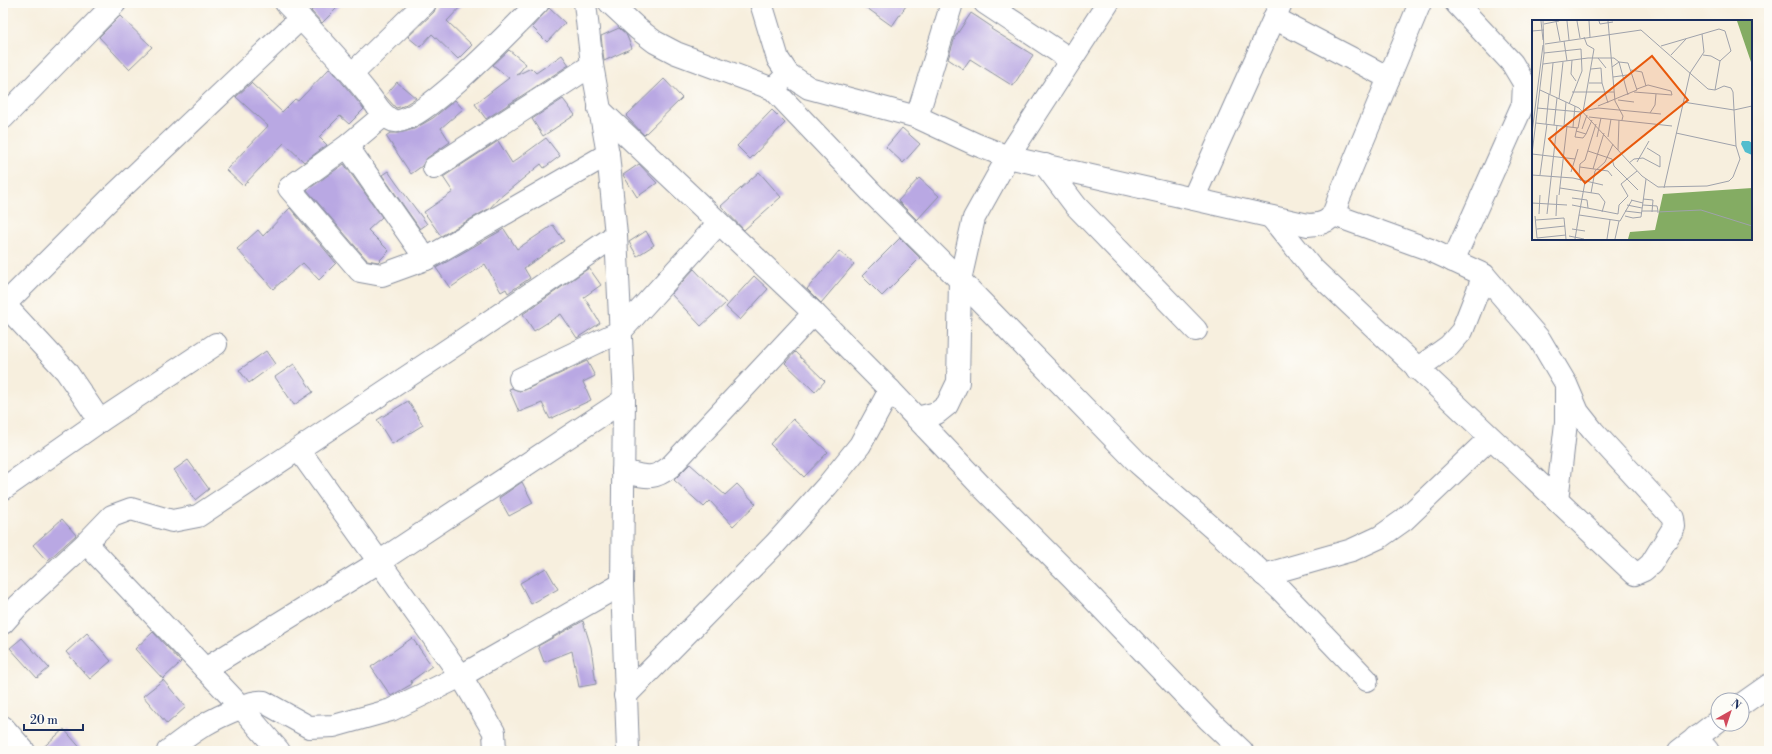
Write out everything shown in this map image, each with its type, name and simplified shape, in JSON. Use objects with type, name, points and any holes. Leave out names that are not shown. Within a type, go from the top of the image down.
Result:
[{"type":"street","points":[[3,118],[115,3]]},
{"type":"street","points":[[352,74],[425,3]]},
{"type":"street","points":[[100,421],[66,371],[3,305],[109,200],[293,10],[352,74],[384,115],[395,121],[409,119],[467,75],[538,3]]},
{"type":"street","points":[[610,3],[638,29],[655,42],[676,53],[917,117],[975,144],[1008,157],[1308,225],[1322,225],[1334,215],[1339,198],[1420,3]]},
{"type":"street","points":[[761,3],[778,59],[781,82],[872,192],[1138,463],[1264,574],[1367,680]]},
{"type":"street","points":[[917,117],[952,3]]},
{"type":"street","points":[[985,3],[1071,60]]},
{"type":"street","points":[[917,418],[937,412],[947,405],[958,382],[960,280],[974,218],[1008,157],[1108,3]]},
{"type":"street","points":[[1453,261],[1523,104],[1524,83],[1512,63],[1456,3]]},
{"type":"street","points":[[585,4],[592,65],[608,154],[616,235],[624,400],[622,584],[628,751]]},
{"type":"street","points":[[1193,199],[1278,10],[1389,78]]},
{"type":"street","points":[[434,168],[592,65]]},
{"type":"street","points":[[599,109],[718,224],[814,312],[1208,719],[1242,751]]},
{"type":"street","points":[[384,115],[347,146],[289,188],[360,271],[382,274],[426,259],[608,154]]},
{"type":"street","points":[[347,146],[426,259]]},
{"type":"street","points":[[1045,165],[1076,206],[1196,330]]},
{"type":"street","points":[[1271,217],[1314,269],[1417,369],[1635,574],[1644,570],[1651,564],[1674,527],[1674,518],[1593,431],[1578,412],[1566,384],[1540,340],[1484,275],[1389,234],[1334,215]]},
{"type":"street","points":[[520,379],[621,331],[718,224]]},
{"type":"street","points":[[3,623],[19,605],[86,543],[112,516],[131,509],[172,520],[198,516],[452,348],[616,235]]},
{"type":"street","points":[[1417,369],[1449,346],[1462,332],[1484,275]]},
{"type":"street","points":[[623,471],[647,477],[660,475],[671,466],[814,312]]},
{"type":"street","points":[[3,489],[100,421],[216,344]]},
{"type":"street","points":[[1557,500],[1566,422],[1566,384]]},
{"type":"street","points":[[625,696],[775,544],[828,486],[860,445],[890,390]]},
{"type":"street","points":[[205,669],[379,562],[624,400]]},
{"type":"street","points":[[1264,574],[1352,550],[1380,537],[1404,520],[1490,438]]},
{"type":"street","points":[[299,450],[461,676],[494,732],[495,751]]},
{"type":"street","points":[[86,543],[241,707],[279,751]]},
{"type":"street","points":[[168,751],[196,728],[217,716],[256,701],[264,702],[309,727],[334,726],[391,710],[461,676],[622,584]]},
{"type":"street","points":[[1750,698],[1769,685]]},
{"type":"street","points":[[1679,751],[1702,744],[1710,732]]},
{"type":"building","points":[[319,3],[342,3],[322,23],[311,11]]},
{"type":"building","points":[[437,3],[464,3],[447,21],[472,45],[458,59],[432,34],[420,47],[408,37],[434,12]]},
{"type":"building","points":[[860,3],[908,3],[892,26]]},
{"type":"building","points":[[549,8],[565,23],[547,42],[532,27]]},
{"type":"building","points":[[971,13],[992,27],[991,29],[1033,55],[1013,86],[970,59],[963,69],[948,59],[955,37]]},
{"type":"building","points":[[120,16],[152,47],[129,69],[99,37]]},
{"type":"building","points":[[619,28],[626,34],[632,48],[604,61],[601,36]]},
{"type":"building","points":[[509,50],[526,64],[517,75],[531,68],[536,73],[562,55],[569,65],[486,119],[475,104],[509,78],[493,65]]},
{"type":"building","points":[[330,68],[364,109],[349,124],[340,116],[319,137],[327,145],[304,162],[284,143],[243,186],[226,170],[268,126],[236,97],[251,83],[282,112],[295,99],[298,101]]},
{"type":"building","points":[[664,79],[682,98],[644,135],[626,116]]},
{"type":"building","points":[[397,82],[416,98],[403,106],[396,108],[385,96]]},
{"type":"building","points":[[563,99],[575,115],[543,136],[532,119]]},
{"type":"building","points":[[455,100],[463,109],[441,128],[450,142],[427,158],[422,166],[411,174],[386,136],[390,133],[398,133],[414,129],[433,118]]},
{"type":"building","points":[[772,110],[785,123],[750,159],[737,146]]},
{"type":"building","points":[[902,128],[920,144],[903,163],[886,147]]},
{"type":"building","points":[[546,138],[560,156],[544,168],[541,164],[498,199],[490,208],[441,236],[424,212],[453,192],[443,177],[498,141],[512,163]]},
{"type":"building","points":[[344,164],[382,217],[368,230],[389,251],[378,262],[367,260],[307,190]]},
{"type":"building","points":[[639,164],[657,183],[637,197],[623,175]]},
{"type":"building","points":[[388,171],[427,224],[420,229],[382,175]]},
{"type":"building","points":[[759,172],[781,197],[744,230],[721,206]]},
{"type":"building","points":[[919,178],[939,196],[917,220],[898,201]]},
{"type":"building","points":[[290,208],[336,263],[319,280],[303,263],[273,289],[237,249],[258,230],[263,236]]},
{"type":"building","points":[[553,225],[564,241],[524,268],[530,278],[508,293],[506,289],[501,292],[485,264],[450,288],[436,268],[504,229],[517,249]]},
{"type":"building","points":[[646,231],[654,245],[637,256],[629,242]]},
{"type":"building","points":[[900,238],[920,258],[882,296],[862,276]]},
{"type":"building","points":[[839,251],[854,264],[821,303],[807,289]]},
{"type":"building","points":[[589,268],[601,285],[584,297],[600,323],[577,338],[561,314],[534,331],[523,314]]},
{"type":"building","points":[[694,269],[726,303],[701,326],[671,294]]},
{"type":"building","points":[[754,276],[768,289],[740,320],[726,307]]},
{"type":"building","points":[[266,351],[275,364],[249,383],[239,370]]},
{"type":"building","points":[[795,352],[825,381],[815,392],[785,363]]},
{"type":"building","points":[[587,361],[595,376],[583,382],[591,400],[550,419],[542,403],[519,412],[509,389],[512,388],[519,391],[525,390]]},
{"type":"building","points":[[294,364],[313,392],[294,405],[275,377]]},
{"type":"building","points":[[408,401],[423,425],[392,444],[377,420]]},
{"type":"building","points":[[793,419],[828,452],[804,477],[770,444]]},
{"type":"building","points":[[188,460],[209,489],[195,500],[174,470]]},
{"type":"building","points":[[690,464],[725,495],[737,484],[756,504],[733,526],[710,501],[704,507],[674,480]]},
{"type":"building","points":[[522,482],[533,503],[509,516],[499,498]]},
{"type":"building","points":[[62,519],[76,535],[47,561],[33,545]]},
{"type":"building","points":[[546,568],[558,589],[531,604],[520,583]]},
{"type":"building","points":[[583,621],[591,647],[596,684],[579,687],[572,651],[544,662],[538,646]]},
{"type":"building","points":[[153,632],[181,662],[163,679],[135,649]]},
{"type":"building","points":[[87,633],[111,661],[90,679],[66,652]]},
{"type":"building","points":[[22,638],[49,668],[37,678],[10,648]]},
{"type":"building","points":[[412,638],[432,666],[411,681],[412,684],[391,696],[371,667]]},
{"type":"building","points":[[163,680],[186,707],[167,724],[143,696]]},
{"type":"building","points":[[64,729],[83,751],[39,751]]}]
